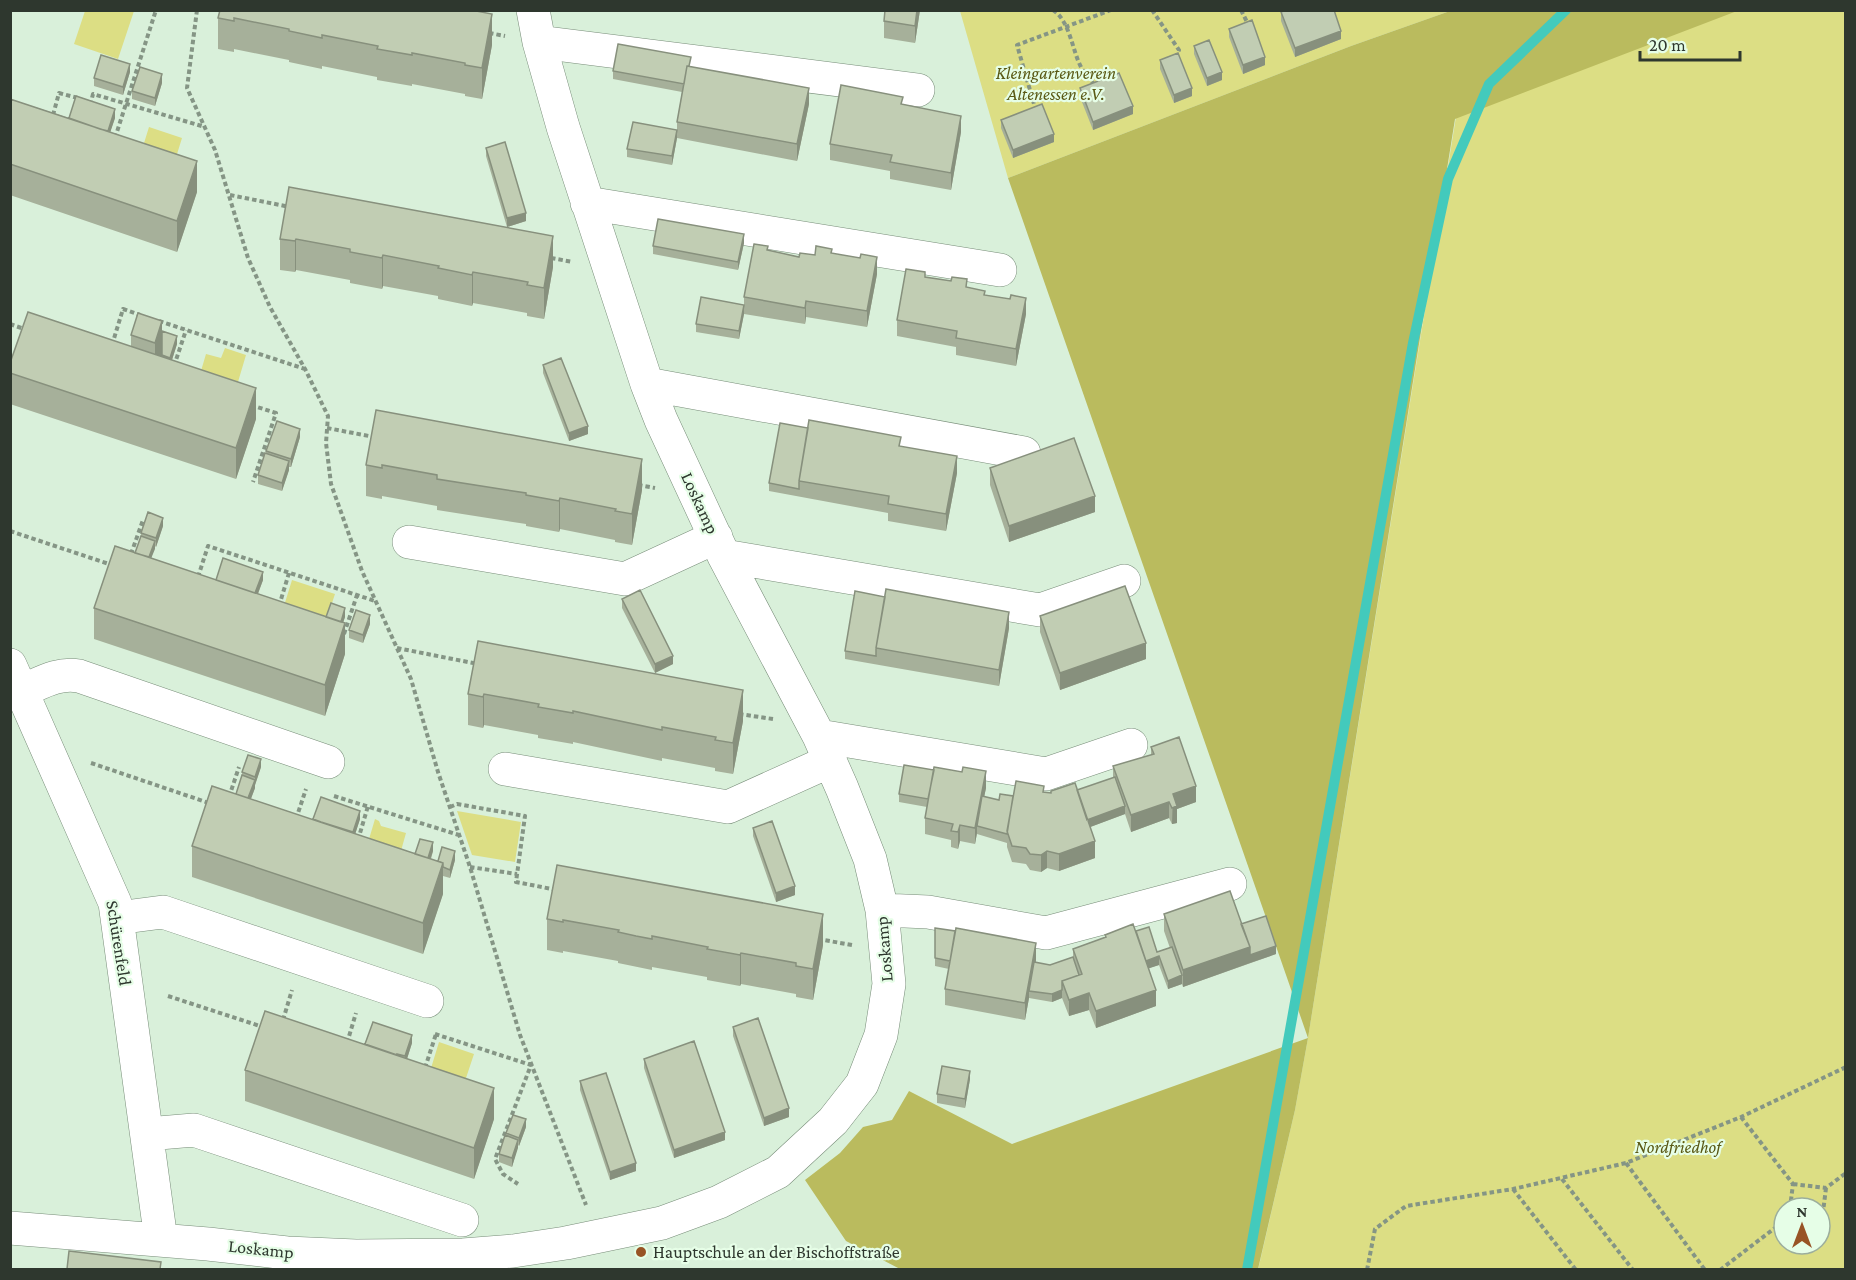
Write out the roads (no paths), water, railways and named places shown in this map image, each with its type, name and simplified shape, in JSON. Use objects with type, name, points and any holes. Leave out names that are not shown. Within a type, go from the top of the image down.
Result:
[{"type":"street","name":"Loskamp","points":[[10,1228],[287,1253],[412,1256],[513,1251],[662,1223],[719,1202],[778,1172],[833,1121],[862,1084],[881,1035],[889,984],[882,910],[870,859],[820,740],[720,546],[647,384],[563,127],[532,10]]},
{"type":"street","points":[[539,42],[918,90]]},
{"type":"street","points":[[587,202],[1000,270]]},
{"type":"street","points":[[647,384],[1023,453]]},
{"type":"street","points":[[410,542],[625,579],[720,546],[1040,610],[1124,581]]},
{"type":"street","points":[[16,678],[50,678],[66,674],[79,676],[324,782]]},
{"type":"street","name":"Schürenfeld","points":[[16,678],[115,903],[161,1240]]},
{"type":"street","points":[[505,769],[728,807],[820,740],[1046,774],[1131,745]]},
{"type":"street","points":[[882,910],[928,912],[1046,933],[1230,884]]},
{"type":"street","points":[[117,918],[163,912],[426,1016]]},
{"type":"street","points":[[147,1134],[194,1130],[462,1220]]},
{"type":"waterway","points":[[1247,1270],[1413,343],[1448,179],[1489,84],[1566,10]]},
{"type":"place","name":"Hauptschule an der Bischoffstraße","points":[[641,1252]]},
{"type":"park label","name":"Kleingartenverein Altenessen e.V.","points":[[1056,83]]},
{"type":"park label","name":"Nordfriedhof","points":[[1678,1147]]}]
